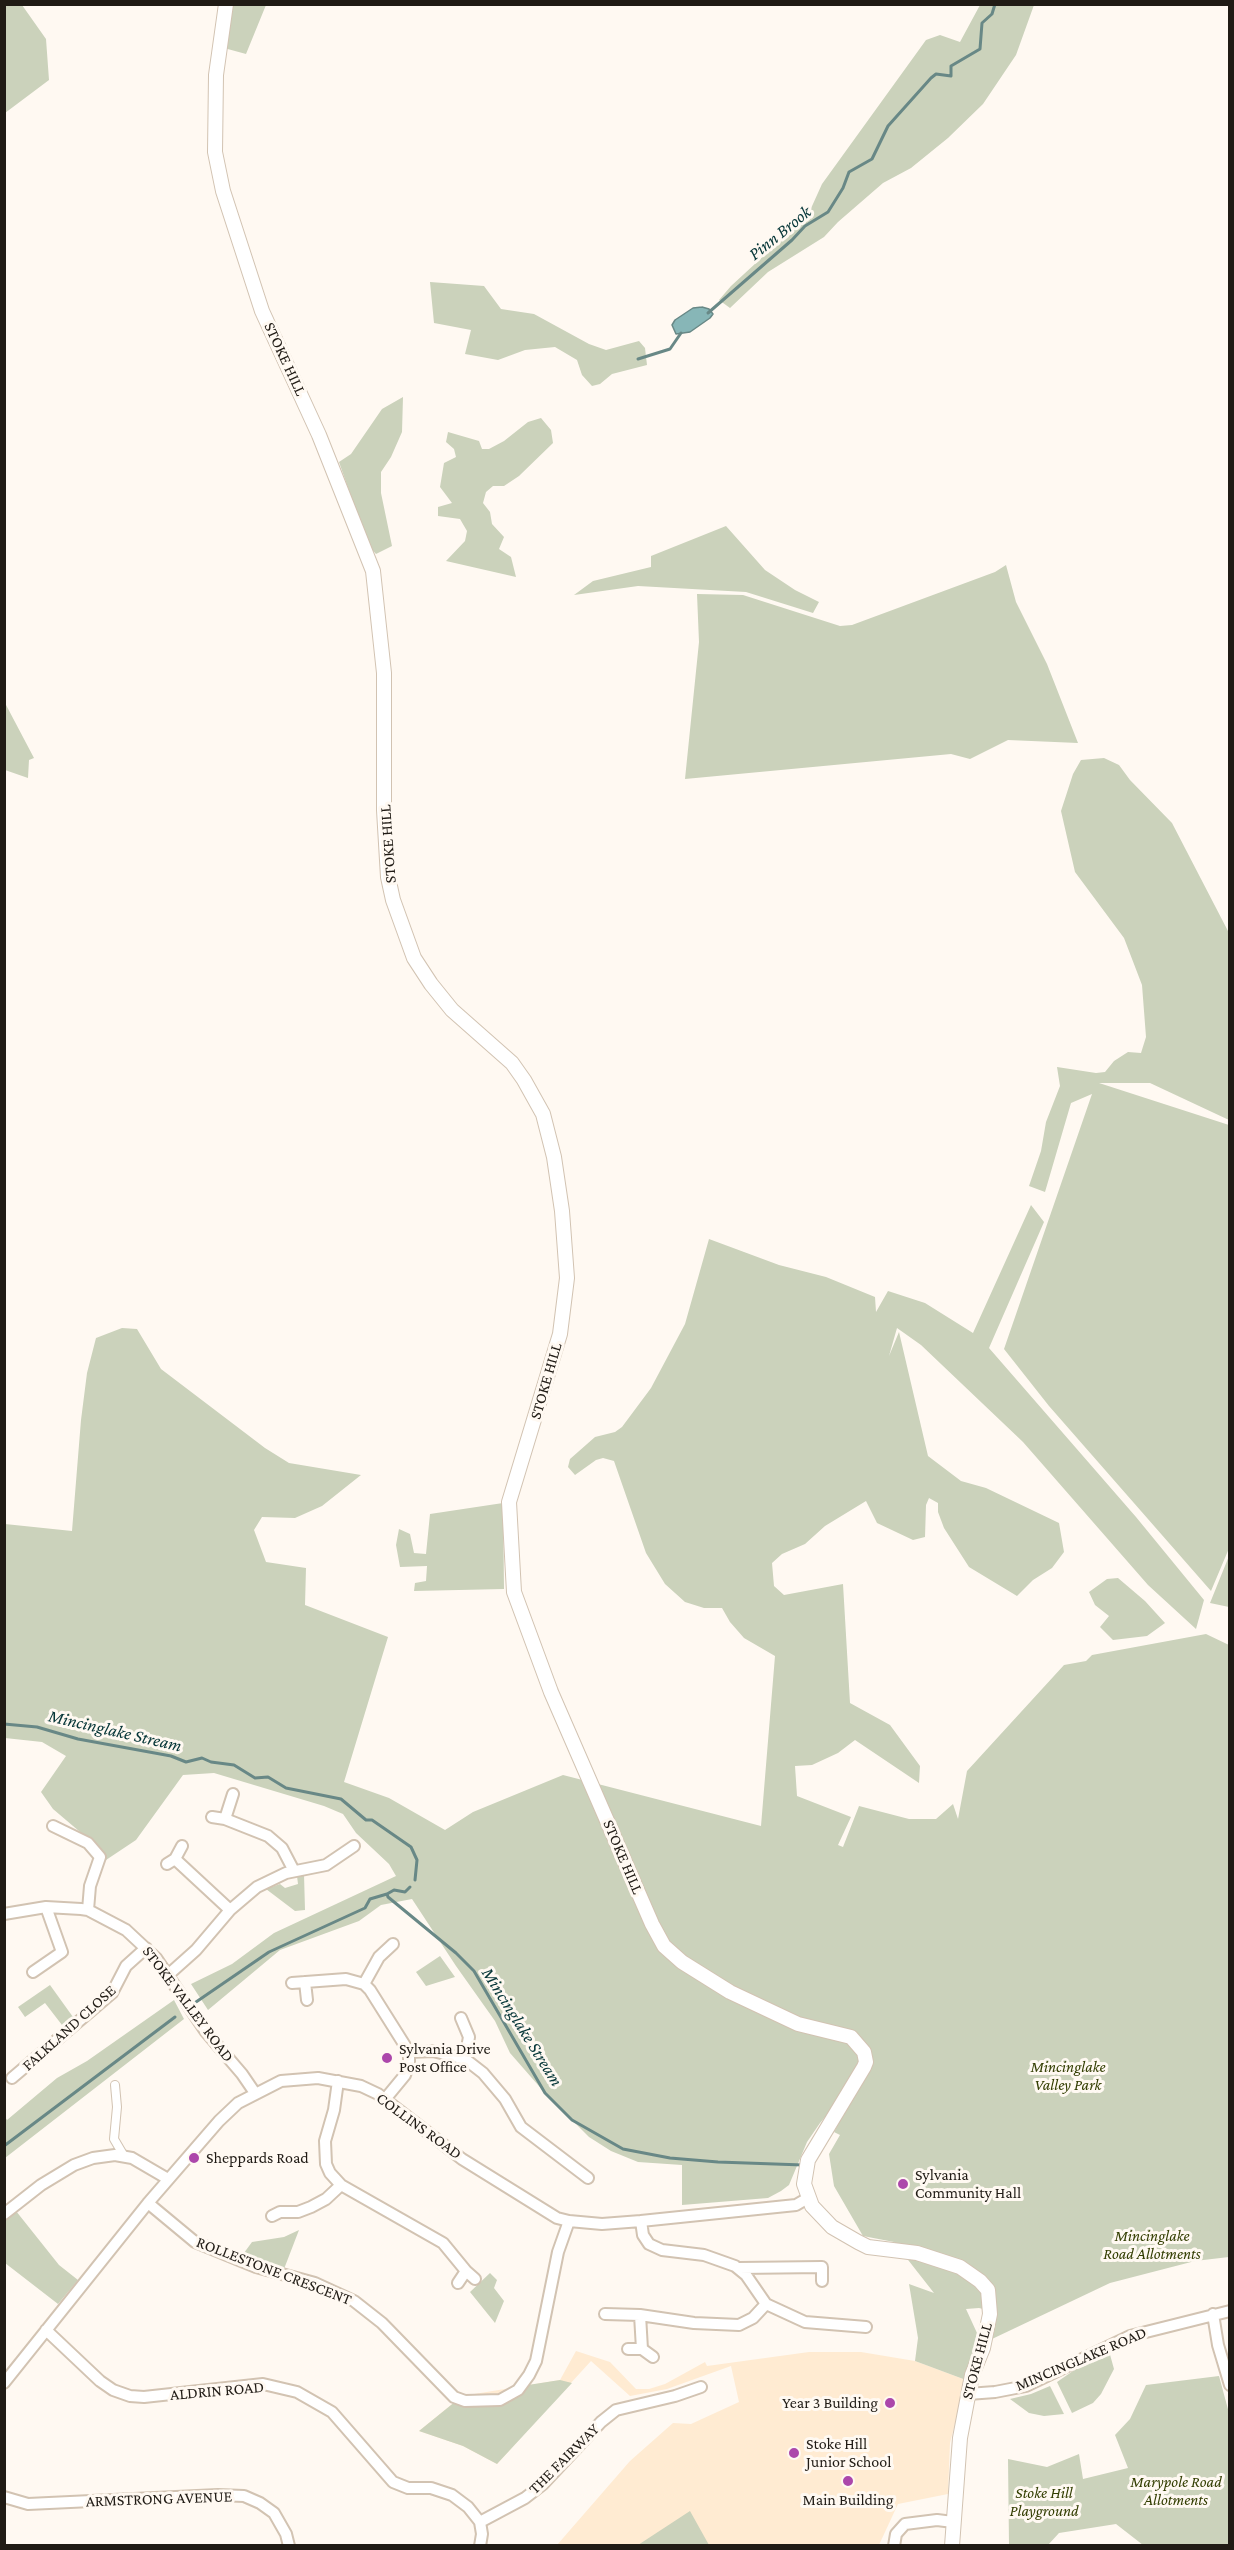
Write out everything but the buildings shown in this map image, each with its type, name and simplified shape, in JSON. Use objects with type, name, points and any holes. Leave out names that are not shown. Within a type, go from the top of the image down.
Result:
[{"type":"street","name":"STOKE HILL","points":[[226,4],[216,75],[215,152],[231,222],[262,311],[319,435],[373,571],[384,673],[384,810],[388,877],[393,900],[414,958],[431,984],[452,1010],[512,1063],[524,1080],[543,1114],[554,1156],[562,1211],[567,1278],[560,1334],[509,1502],[514,1592],[551,1692],[652,1924],[664,1946],[682,1962],[730,1992],[798,2024],[850,2037],[864,2052],[866,2062],[864,2067],[806,2166],[804,2184],[808,2198],[820,2216],[832,2228],[868,2247],[917,2253],[960,2267],[980,2281],[988,2290],[990,2314],[983,2348],[972,2375],[960,2438],[952,2546]]},
{"type":"street","points":[[225,1819],[233,1794]]},
{"type":"street","points":[[212,1816],[268,1836],[282,1848],[294,1871]]},
{"type":"street","points":[[53,1826],[88,1843],[100,1857],[90,1886],[88,1910]]},
{"type":"street","points":[[182,1846],[171,1861],[230,1910]]},
{"type":"street","points":[[168,1975],[196,1950],[230,1910],[257,1887],[274,1877],[326,1865],[354,1846]]},
{"type":"street","points":[[33,1972],[62,1952],[46,1907]]},
{"type":"street","name":"STOKE VALLEY ROAD","points":[[4,1914],[46,1907],[88,1910],[126,1930],[146,1948],[168,1975],[206,2032],[255,2093]]},
{"type":"street","points":[[364,1984],[369,1971],[390,1946],[396,1958]]},
{"type":"street","name":"FALKLAND CLOSE","points":[[12,2078],[112,1993],[126,1966],[146,1948]]},
{"type":"street","points":[[292,1983],[346,1979],[364,1984],[409,2052],[409,2063],[405,2075],[386,2098]]},
{"type":"street","points":[[304,1982],[307,2001]]},
{"type":"street","points":[[461,2019],[469,2037],[465,2059]]},
{"type":"street","points":[[409,2052],[433,2051],[465,2059],[490,2081],[505,2099],[521,2127],[588,2178]]},
{"type":"street","name":"COLLINS ROAD","points":[[4,2383],[148,2203],[219,2121],[238,2103],[255,2093],[270,2085],[294,2078],[318,2078],[361,2086],[386,2098],[462,2158],[557,2218],[568,2221],[602,2224],[796,2205],[808,2198]]},
{"type":"street","points":[[338,2081],[334,2110],[325,2141],[325,2153],[330,2173],[341,2185],[443,2243],[475,2279]]},
{"type":"street","points":[[105,2156],[114,2139],[117,2108],[115,2085]]},
{"type":"street","points":[[114,2139],[124,2156]]},
{"type":"street","points":[[4,2214],[41,2185],[74,2165],[105,2156],[124,2156],[138,2160],[168,2180]]},
{"type":"street","points":[[272,2216],[280,2212],[298,2212],[311,2207],[326,2199],[341,2185]]},
{"type":"street","name":"ROLLESTONE CRESCENT","points":[[148,2203],[195,2242],[256,2267],[315,2283],[354,2301],[382,2323],[454,2397],[465,2401],[500,2400],[518,2390],[529,2375],[536,2361],[558,2252],[568,2221]]},
{"type":"street","points":[[641,2220],[643,2235],[649,2244],[662,2250],[704,2255],[739,2268],[822,2267],[822,2281]]},
{"type":"street","points":[[739,2268],[766,2304],[805,2322],[866,2327]]},
{"type":"street","points":[[458,2283],[466,2271]]},
{"type":"street","points":[[605,2314],[640,2315],[693,2323],[739,2325],[753,2318],[766,2304]]},
{"type":"street","name":"MINCINGLAKE ROAD","points":[[968,2394],[1026,2386],[1130,2336],[1230,2311]]},
{"type":"street","points":[[1213,2314],[1218,2345],[1229,2378]]},
{"type":"street","points":[[640,2315],[642,2349]]},
{"type":"street","name":"ALDRIN ROAD","points":[[46,2330],[100,2381],[113,2390],[130,2396],[144,2397],[263,2384],[297,2392],[332,2412],[393,2482],[408,2488],[431,2488],[452,2495],[468,2507],[480,2522]]},
{"type":"street","points":[[628,2349],[642,2349],[653,2357]]},
{"type":"street","name":"THE FAIRWAY","points":[[480,2522],[525,2498],[543,2484],[601,2422],[616,2410],[675,2396],[701,2387]]},
{"type":"street","points":[[609,2400],[616,2410]]},
{"type":"street","name":"ARMSTRONG AVENUE","points":[[4,2497],[28,2504],[218,2495],[244,2496],[274,2513],[286,2534],[289,2546]]},
{"type":"street","points":[[894,2546],[896,2534],[905,2524],[937,2520],[953,2522]]},
{"type":"street","points":[[480,2522],[482,2534],[480,2546]]},
{"type":"shaded area","name":"Stoke Hill Junior School","points":[[576,2351],[610,2362],[636,2389],[649,2389],[665,2384],[705,2362],[707,2366],[809,2352],[861,2352],[915,2361],[966,2380],[950,2443],[948,2494],[898,2504],[879,2545],[557,2545],[630,2461],[673,2423],[691,2424],[739,2402],[731,2366],[667,2389],[630,2396],[591,2361],[497,2464],[463,2446],[419,2431],[462,2396],[560,2380]]},
{"type":"green space","points":[[5,4],[22,5],[46,39],[49,80],[5,113]]},
{"type":"green space","points":[[230,5],[266,5],[246,54],[224,48]]},
{"type":"green space","points":[[980,5],[1034,5],[1016,55],[983,104],[948,138],[911,168],[883,183],[824,237],[768,272],[730,308],[719,300],[731,286],[808,215],[822,184],[926,40],[940,35],[960,42]]},
{"type":"green space","points":[[430,282],[484,286],[501,309],[534,314],[589,344],[606,350],[639,341],[645,348],[647,365],[612,374],[600,384],[592,386],[582,375],[577,360],[555,347],[525,350],[498,360],[465,354],[471,330],[434,323]]},
{"type":"green space","points":[[403,397],[402,432],[391,457],[381,472],[381,493],[392,546],[376,554],[368,545],[339,462],[351,454],[382,409]]},
{"type":"green space","points":[[541,418],[551,430],[553,443],[519,476],[504,486],[493,486],[486,492],[483,503],[490,512],[492,524],[504,537],[499,549],[511,557],[516,577],[446,561],[465,541],[467,531],[460,519],[438,516],[438,507],[452,503],[440,487],[444,463],[456,457],[454,449],[446,442],[448,432],[479,441],[482,449],[489,449],[504,441],[528,422]]},
{"type":"green space","points":[[726,526],[765,570],[795,590],[819,602],[813,613],[746,592],[638,586],[574,595],[593,581],[651,567],[651,556]]},
{"type":"green space","points":[[1006,565],[1016,602],[1047,664],[1078,743],[1008,740],[970,759],[951,754],[685,779],[699,642],[697,594],[743,595],[840,626],[852,625],[995,572]]},
{"type":"green space","points":[[5,703],[34,758],[29,760],[28,778],[5,770]]},
{"type":"green space","points":[[1104,758],[1119,765],[1130,780],[1172,823],[1229,933],[1229,1120],[1150,1083],[1099,1083],[1229,1125],[1230,1546],[1211,1591],[1049,1406],[1004,1349],[1092,1094],[1071,1103],[1045,1192],[1029,1186],[1041,1151],[1046,1122],[1060,1086],[1057,1067],[1096,1073],[1105,1072],[1114,1061],[1128,1052],[1141,1053],[1146,1037],[1142,985],[1124,938],[1075,872],[1061,811],[1073,774],[1081,760]]},
{"type":"green space","points":[[1031,1205],[1044,1222],[989,1348],[1136,1517],[1204,1600],[1196,1629],[1148,1585],[1023,1442],[921,1345],[897,1328],[889,1356],[899,1332],[928,1456],[961,1481],[986,1488],[1059,1523],[1064,1552],[1052,1568],[1033,1580],[1017,1596],[969,1567],[944,1528],[938,1512],[938,1503],[929,1498],[926,1505],[925,1537],[913,1540],[877,1523],[866,1501],[825,1526],[805,1544],[782,1554],[772,1563],[774,1586],[784,1595],[843,1584],[850,1703],[890,1725],[920,1766],[919,1783],[855,1740],[838,1753],[812,1765],[795,1766],[797,1796],[851,1817],[838,1845],[843,1847],[859,1806],[909,1819],[936,1819],[953,1804],[958,1819],[967,1771],[1064,1665],[1086,1661],[1092,1655],[1206,1634],[1229,1645],[1229,2257],[1195,2261],[1110,2283],[992,2339],[995,2312],[979,2308],[966,2309],[977,2333],[966,2380],[915,2361],[918,2338],[909,2284],[934,2293],[894,2242],[863,2236],[834,2186],[829,2154],[840,2135],[834,2132],[871,2063],[820,2123],[807,2142],[789,2185],[768,2198],[682,2205],[682,2165],[638,2162],[611,2151],[589,2137],[545,2093],[510,2053],[495,2021],[412,1899],[381,1905],[359,1921],[280,1950],[208,2010],[191,1984],[232,1964],[274,1933],[396,1876],[389,1864],[356,1833],[343,1814],[324,1806],[214,1773],[183,1775],[136,1840],[106,1860],[86,1837],[53,1809],[41,1792],[66,1756],[42,1742],[5,1738],[5,1524],[72,1531],[81,1420],[87,1373],[96,1338],[122,1328],[137,1329],[161,1369],[265,1448],[289,1463],[361,1475],[322,1506],[295,1518],[262,1517],[254,1530],[266,1562],[306,1568],[305,1605],[388,1637],[344,1782],[389,1798],[445,1830],[473,1812],[563,1775],[761,1826],[775,1656],[744,1638],[730,1622],[722,1608],[704,1608],[685,1602],[665,1584],[646,1553],[614,1461],[603,1458],[596,1460],[575,1475],[568,1467],[570,1459],[595,1437],[615,1432],[622,1427],[651,1388],[685,1324],[709,1239],[779,1265],[826,1277],[875,1297],[876,1312],[888,1291],[925,1303],[973,1333]]},
{"type":"green space","points":[[503,1503],[504,1589],[414,1591],[415,1583],[426,1581],[427,1566],[400,1567],[396,1545],[399,1529],[410,1534],[414,1553],[426,1554],[430,1514]]},
{"type":"green space","points":[[1229,1556],[1229,1607],[1210,1603]]},
{"type":"green space","points":[[1118,1578],[1145,1601],[1165,1623],[1147,1636],[1113,1640],[1100,1627],[1109,1616],[1095,1605],[1089,1592],[1107,1579]]},
{"type":"green space","points":[[304,1874],[305,1910],[295,1911],[266,1889],[280,1884],[285,1888],[298,1884],[297,1876]]},
{"type":"green space","points":[[440,1956],[455,1977],[426,1986],[416,1972]]},
{"type":"green space","points":[[50,1985],[73,2017],[62,2025],[45,2003],[25,2017],[18,2007]]},
{"type":"green space","points":[[174,2000],[184,2019],[5,2158],[5,2117],[7,2120],[57,2078],[87,2061]]},
{"type":"green space","points":[[16,2211],[59,2265],[78,2280],[58,2304],[5,2263],[4,2220]]},
{"type":"green space","points":[[299,2230],[284,2269],[241,2257],[252,2242],[284,2237]]},
{"type":"green space","points":[[490,2273],[497,2280],[494,2288],[504,2301],[495,2323],[470,2292]]},
{"type":"green space","points":[[1109,2351],[1114,2369],[1101,2394],[1093,2403],[1072,2413],[1057,2382],[1086,2362]]},
{"type":"green space","name":"Marypole Road Allotments","points":[[1219,2376],[1229,2413],[1229,2545],[1143,2545],[1116,2524],[1059,2533],[1048,2545],[1009,2545],[1008,2459],[1047,2467],[1079,2454],[1083,2479],[1128,2468],[1115,2435],[1130,2419],[1146,2385]]},
{"type":"green space","points":[[560,2380],[572,2383],[497,2464],[463,2446],[419,2431],[456,2401],[474,2403],[528,2385]]},
{"type":"green space","points":[[1050,2386],[1064,2414],[1044,2416],[1029,2413],[1010,2399],[1031,2394]]},
{"type":"green space","points":[[690,2511],[709,2545],[638,2545]]},
{"type":"water","points":[[693,308],[709,309],[713,314],[710,318],[690,332],[676,334],[672,325],[675,320]]},
{"type":"waterway","name":"Pinn Brook","points":[[708,313],[805,226],[828,212],[843,188],[849,172],[872,159],[888,126],[931,78],[936,74],[951,76],[951,66],[980,49],[982,23],[992,14],[995,4]]},
{"type":"waterway","name":"Pinn Brook","points":[[638,359],[670,349],[681,333]]},
{"type":"waterway","name":"Mincinglake Stream","points":[[4,1724],[37,1727],[78,1739],[171,1756],[186,1762],[202,1758],[211,1762],[234,1765],[255,1778],[268,1777],[286,1788],[341,1799],[366,1820],[372,1820],[411,1847],[417,1860],[415,1880]]},
{"type":"waterway","name":"Mincinglake Stream","points":[[410,1887],[405,1892],[394,1890],[387,1894],[388,1897],[456,1953],[474,1971],[545,2093],[572,2120],[623,2149],[670,2158],[803,2165]]},
{"type":"waterway","points":[[196,2002],[269,1952],[365,1908],[370,1899],[387,1894]]},
{"type":"waterway","points":[[4,2146],[175,2017]]},
{"type":"place","name":"Sylvania Drive Post Office","points":[[387,2058]]},
{"type":"place","name":"Sheppards Road","points":[[194,2158]]},
{"type":"place","name":"Sylvania Community Hall","points":[[903,2184]]},
{"type":"place","name":"Year 3 Building","points":[[890,2403]]},
{"type":"place","name":"Stoke Hill Junior School","points":[[794,2453]]},
{"type":"place","name":"Main Building","points":[[848,2481]]},
{"type":"park label","name":"Mincinglake Valley Park","points":[[1068,2076]]},
{"type":"park label","name":"Mincinglake Road Allotments","points":[[1152,2245]]},
{"type":"park label","name":"Stoke Hill Playground","points":[[1044,2502]]}]
